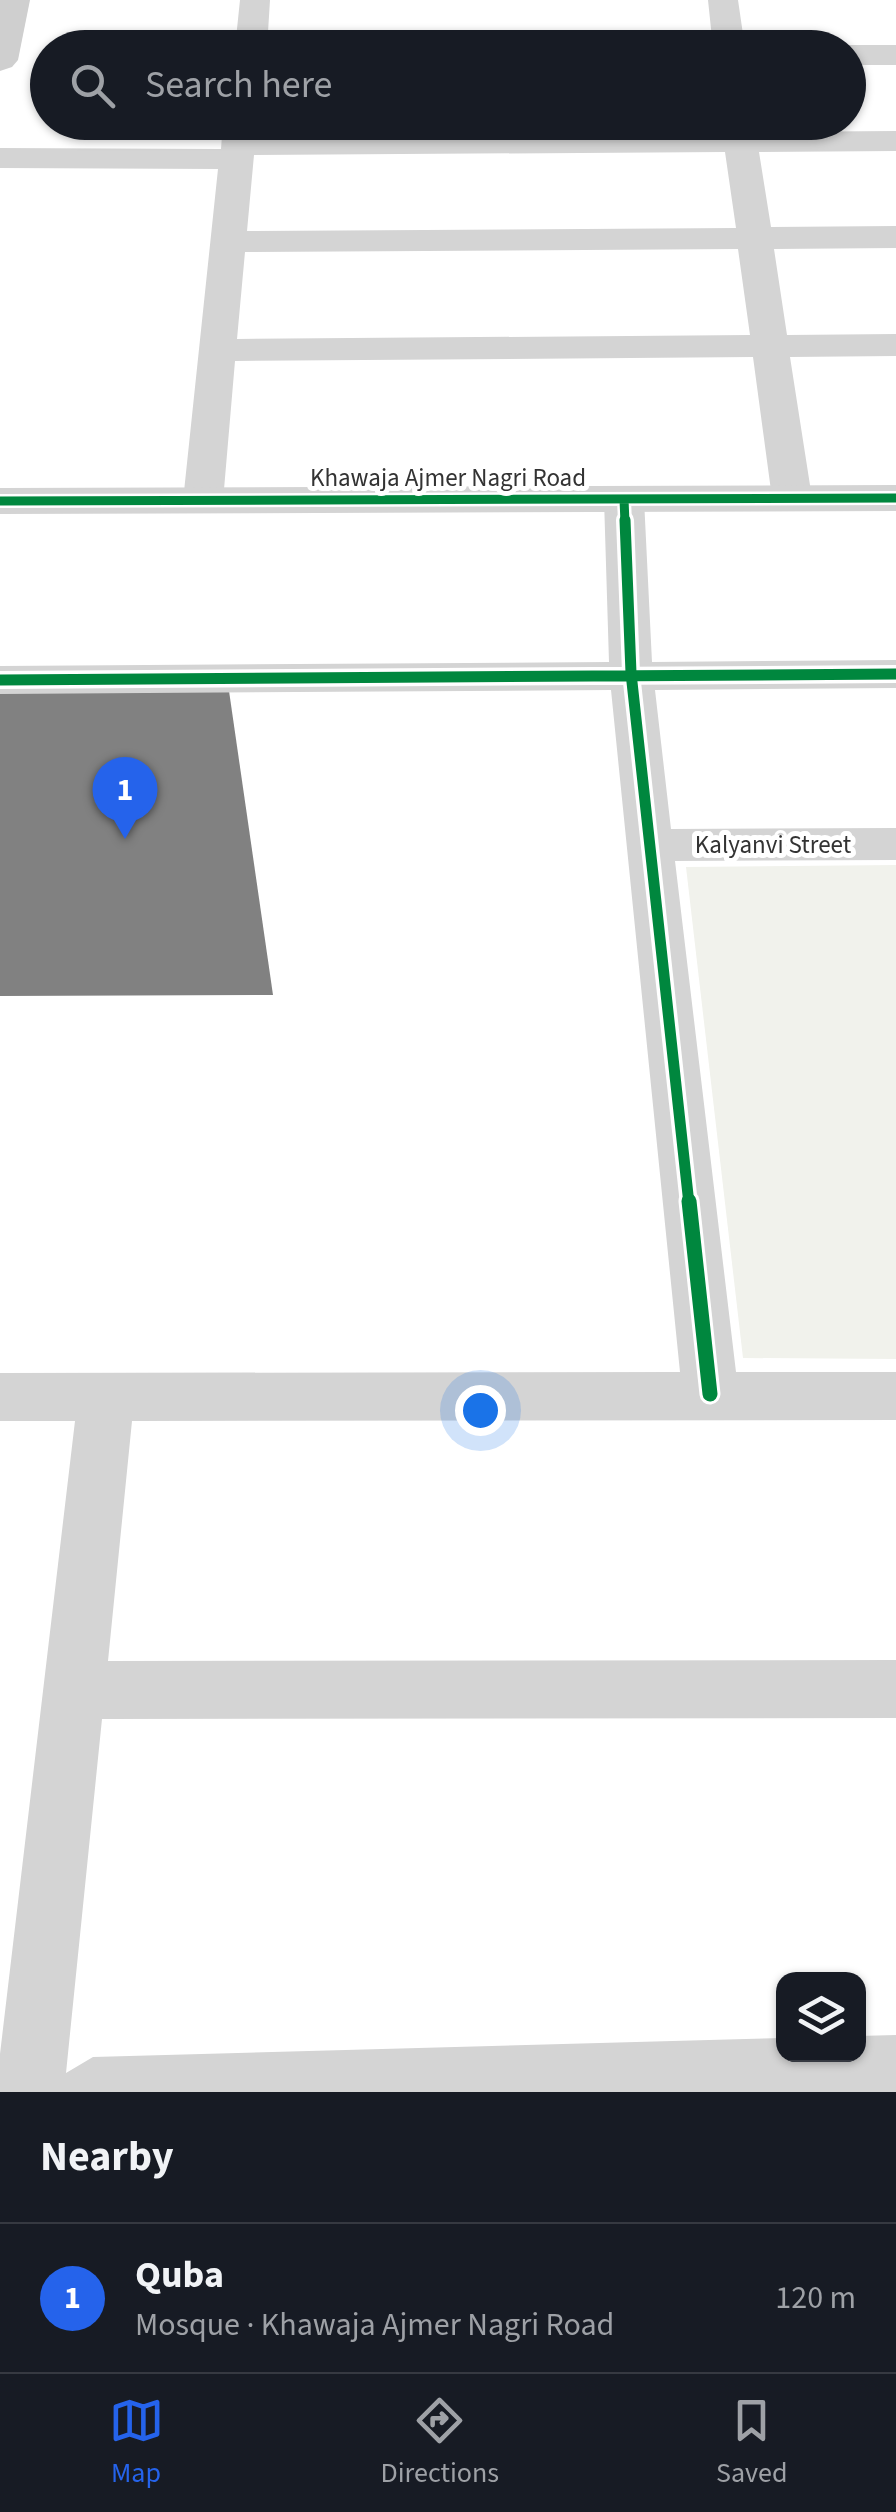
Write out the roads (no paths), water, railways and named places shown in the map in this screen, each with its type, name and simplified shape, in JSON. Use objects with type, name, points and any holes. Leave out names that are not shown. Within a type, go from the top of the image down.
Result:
[{"type":"main road","points":[[0,60],[14,0]]},
{"type":"street","points":[[252,30],[255,0]]},
{"type":"street","points":[[723,0],[727,30]]},
{"type":"street","points":[[866,55],[896,55]]},
{"type":"street","points":[[866,139],[896,141]]},
{"type":"street","points":[[0,158],[237,142],[338,140]]},
{"type":"street","points":[[741,140],[792,498]]},
{"type":"street","points":[[203,501],[237,142]]},
{"type":"street","points":[[225,242],[896,237]]},
{"type":"street","points":[[220,350],[896,345]]},
{"type":"street","name":"Khawaja Ajmer Nagri Road","points":[[0,501],[896,498]]},
{"type":"street","points":[[624,499],[631,673],[710,1394]]},
{"type":"street","points":[[0,680],[896,674]]},
{"type":"street","name":"Kalyanvi Street","points":[[650,845],[896,844]]},
{"type":"street","points":[[0,1397],[896,1396]]},
{"type":"street","points":[[30,2092],[106,1397]]},
{"type":"street","points":[[76,1690],[896,1689]]},
{"type":"street","points":[[92,2092],[896,2069]]},
{"type":"place","name":"Quba","points":[[125,839]]}]
